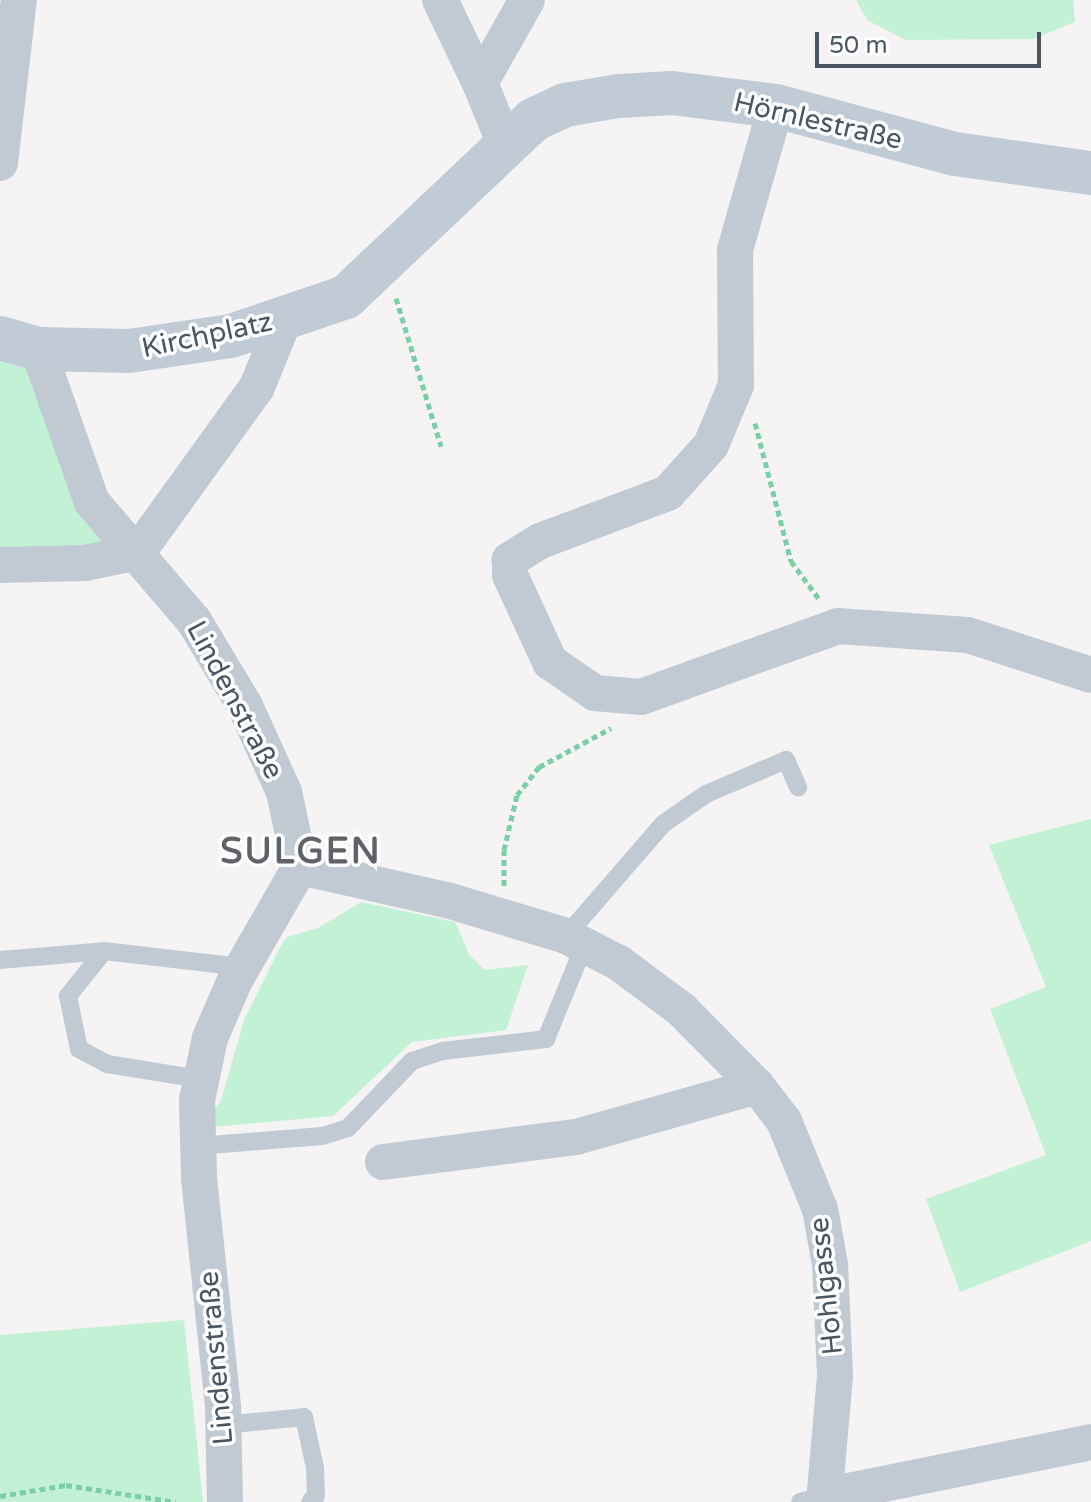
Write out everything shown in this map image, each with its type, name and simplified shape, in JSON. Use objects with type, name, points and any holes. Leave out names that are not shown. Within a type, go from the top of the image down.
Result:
[{"type":"street","points":[[0,163],[19,0]]},
{"type":"street","points":[[440,0],[504,142]]},
{"type":"street","points":[[480,83],[527,0]]},
{"type":"street","name":"Hörnlestraße","points":[[285,318],[346,297],[386,264],[504,142],[533,120],[565,105],[619,96],[672,93],[776,106],[955,154],[1091,173]]},
{"type":"street","points":[[776,106],[735,250],[736,385],[711,445],[668,493],[540,541],[510,560],[510,575],[550,662],[595,693],[641,697],[838,626],[968,635],[1091,675]]},
{"type":"street","name":"Kirchplatz","points":[[19,344],[129,351],[231,336],[285,318]]},
{"type":"street","name":"Kirchplatz","points":[[138,552],[257,387],[285,318]]},
{"type":"street","name":"Lindenstraße","points":[[19,344],[92,502],[194,621],[245,706],[284,792],[300,867],[243,967],[210,1038],[201,1079],[198,1146],[223,1425],[225,1502]]},
{"type":"street","points":[[0,565],[85,563],[138,552]]},
{"type":"street","name":"Hohlgasse","points":[[300,867],[447,900],[506,922],[575,941],[619,963],[682,1010],[757,1086],[790,1135],[820,1209],[830,1264],[835,1376],[816,1500]]},
{"type":"street","points":[[383,1162],[576,1137],[757,1086]]},
{"type":"street","points":[[816,1500],[1091,1442]]},
{"type":"lane","points":[[198,1146],[323,1136],[348,1128],[412,1061],[443,1051],[546,1039],[575,941],[663,824],[706,794],[786,760],[798,787]]},
{"type":"lane","points":[[0,960],[104,951],[243,967]]},
{"type":"lane","points":[[104,951],[68,996],[79,1049],[107,1064],[201,1079]]},
{"type":"lane","points":[[223,1425],[304,1417],[315,1468],[316,1496],[310,1502]]},
{"type":"path","points":[[386,264],[441,446]]},
{"type":"path","points":[[728,404],[755,423],[791,561],[838,626]]},
{"type":"path","points":[[506,922],[504,850],[517,795],[539,767],[631,716],[641,697]]},
{"type":"path","points":[[0,1496],[66,1485],[176,1502]]},
{"type":"green space","points":[[856,0],[1073,0],[1075,22],[1033,39],[906,40],[867,20]]},
{"type":"green space","points":[[0,361],[31,370],[107,542],[0,562]]},
{"type":"green space","points":[[1091,819],[1091,1241],[960,1292],[926,1199],[1046,1155],[990,1009],[1046,987],[989,845]]},
{"type":"green space","points":[[361,902],[455,922],[470,956],[485,970],[528,965],[506,1030],[412,1042],[333,1116],[214,1127],[209,1114],[221,1101],[244,1020],[280,947],[287,937],[318,928]]},
{"type":"green space","points":[[184,1320],[203,1502],[0,1502],[0,1335]]},
{"type":"district","name":"SULGEN","points":[[301,852]]}]
